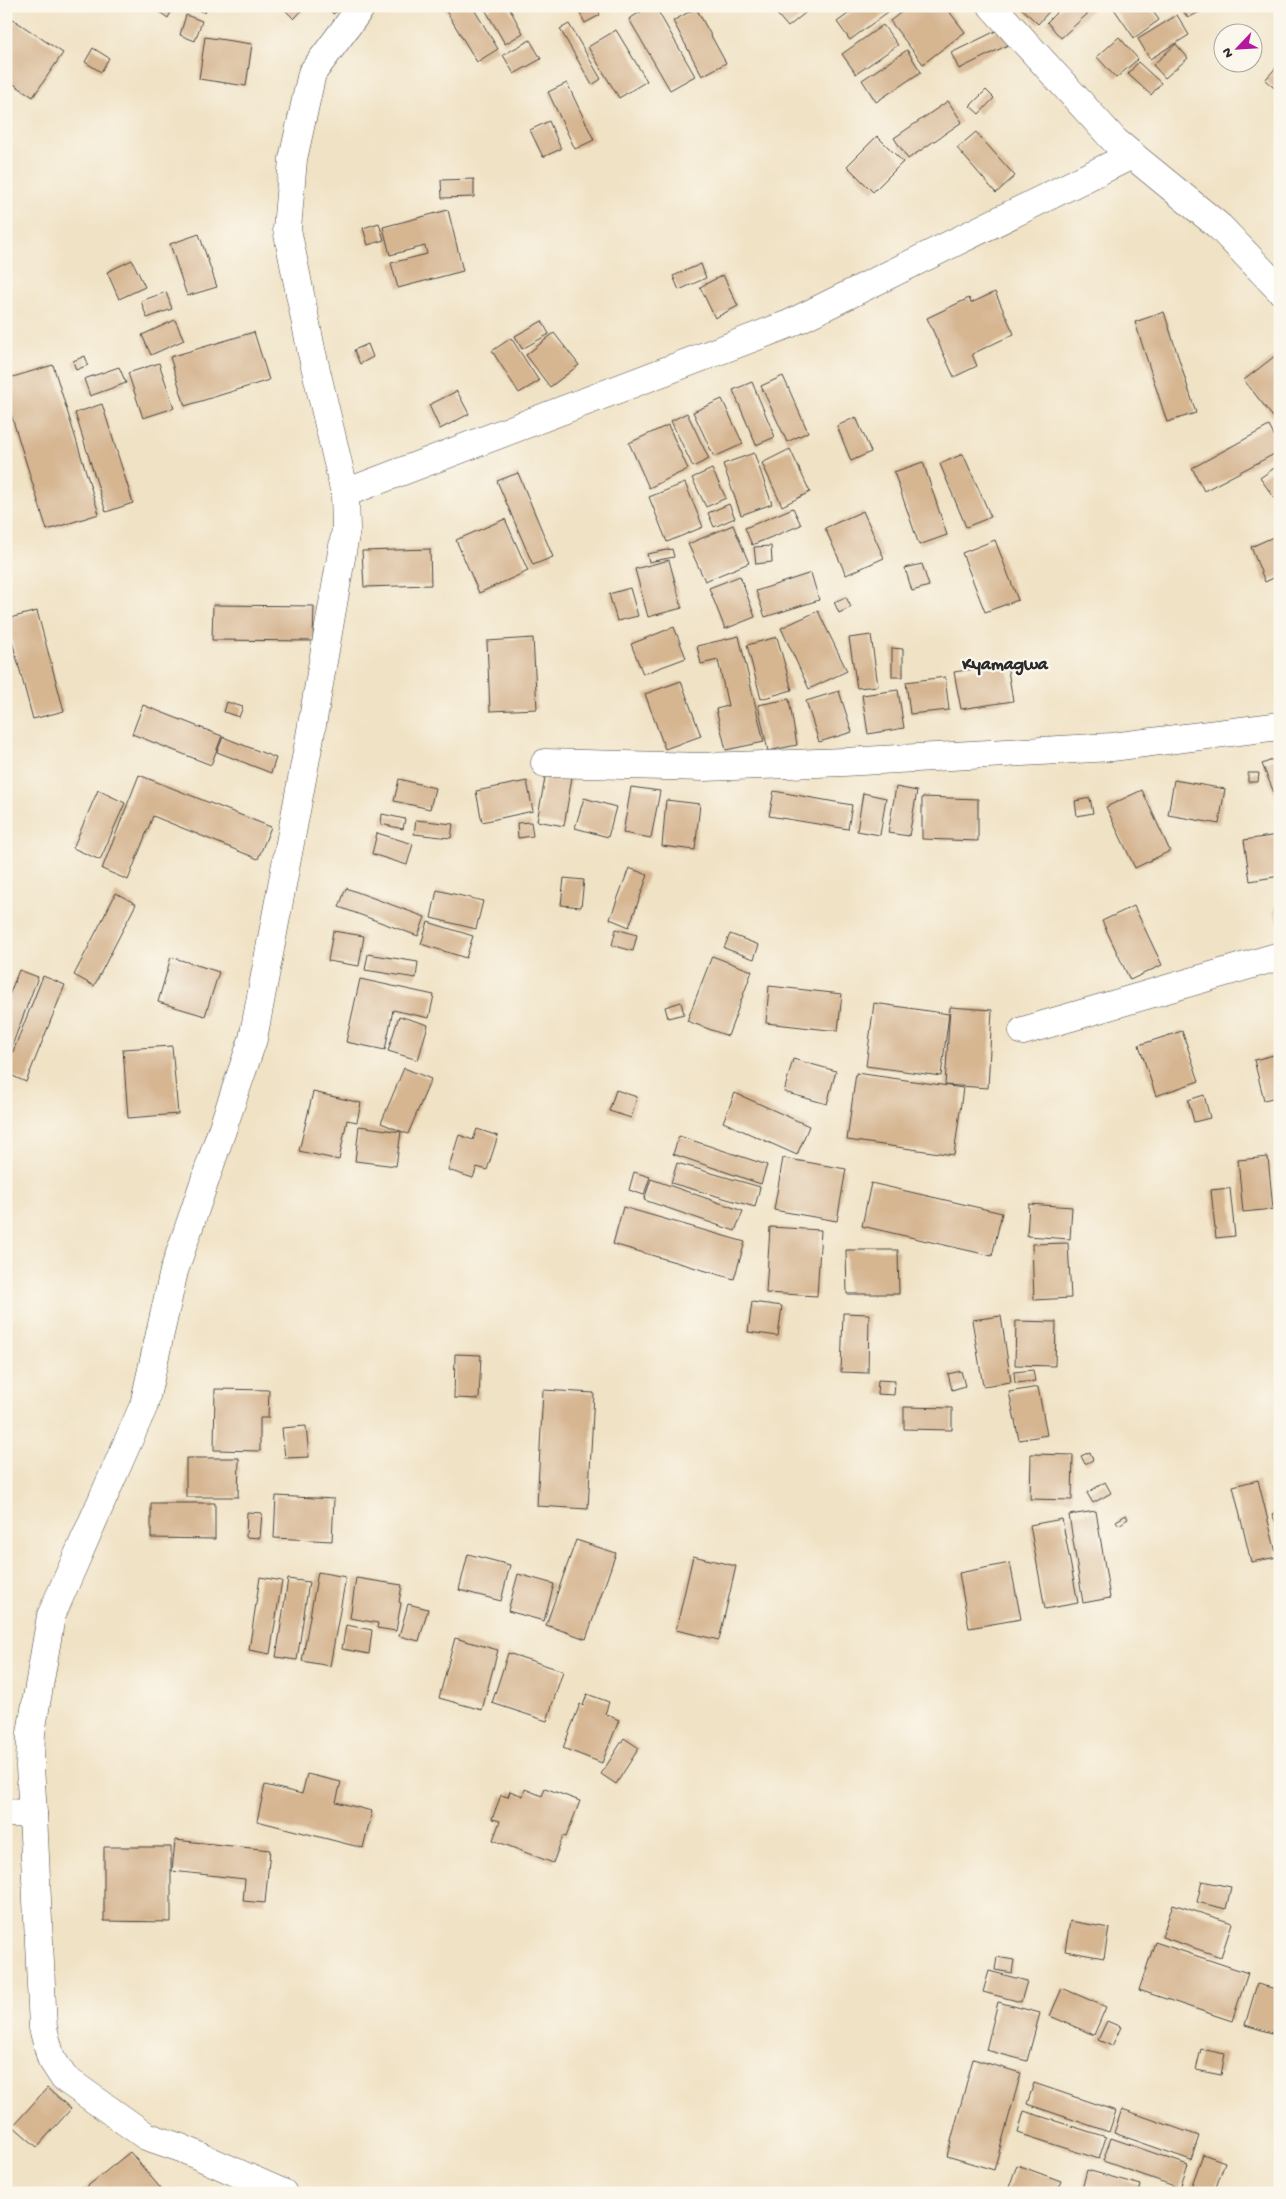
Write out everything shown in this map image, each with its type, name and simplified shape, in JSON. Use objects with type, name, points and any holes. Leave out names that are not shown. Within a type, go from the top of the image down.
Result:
[{"type":"street","points":[[282,2193],[181,2148],[146,2136],[64,2078],[51,2058],[43,2028],[30,1767],[31,1733],[51,1616],[144,1405],[174,1270],[253,1039],[308,752],[346,529],[345,493],[311,349],[287,229],[292,159],[312,73],[362,6]]},
{"type":"street","points":[[992,6],[1115,141],[1220,226],[1280,290]]},
{"type":"street","points":[[345,493],[789,324],[1132,154]]},
{"type":"street","points":[[545,762],[704,767],[844,762],[1112,747],[1280,726]]},
{"type":"street","points":[[1023,1031],[1280,956]]},
{"type":"street","points":[[6,1813],[33,1814]]},
{"type":"building","points":[[155,6],[174,6],[168,18],[154,8]]},
{"type":"building","points":[[190,6],[208,6],[205,13]]},
{"type":"building","points":[[281,6],[306,6],[294,19]]},
{"type":"building","points":[[328,6],[337,6],[339,10],[333,14]]},
{"type":"building","points":[[443,6],[472,6],[498,49],[477,62]]},
{"type":"building","points":[[494,6],[508,6],[523,33],[505,44],[486,11]]},
{"type":"building","points":[[576,6],[596,6],[600,15],[585,23]]},
{"type":"building","points":[[650,6],[655,6],[695,76],[670,90],[629,19]]},
{"type":"building","points":[[770,6],[810,6],[811,8],[788,27]]},
{"type":"building","points":[[859,6],[896,6],[850,40],[837,22]]},
{"type":"building","points":[[909,6],[945,6],[965,32],[923,64],[890,21]]},
{"type":"building","points":[[1019,6],[1054,6],[1038,24]]},
{"type":"building","points":[[1063,6],[1096,6],[1061,38],[1047,22]]},
{"type":"building","points":[[1112,6],[1149,6],[1159,20],[1134,38]]},
{"type":"building","points":[[1180,6],[1201,6],[1203,10],[1188,18]]},
{"type":"building","points":[[696,8],[726,63],[702,76],[673,21]]},
{"type":"building","points":[[186,15],[202,21],[195,41],[180,35]]},
{"type":"building","points":[[1177,15],[1189,35],[1150,59],[1138,39]]},
{"type":"building","points":[[8,16],[63,53],[33,97],[6,79]]},
{"type":"building","points":[[569,24],[601,79],[592,85],[560,29]]},
{"type":"building","points":[[883,25],[898,45],[856,74],[842,54]]},
{"type":"building","points":[[1004,27],[1012,43],[959,69],[951,53]]},
{"type":"building","points":[[616,30],[647,81],[619,98],[588,47]]},
{"type":"building","points":[[205,37],[252,44],[246,86],[199,79]]},
{"type":"building","points":[[1119,37],[1138,59],[1116,78],[1097,57]]},
{"type":"building","points":[[530,40],[541,59],[514,74],[503,55]]},
{"type":"building","points":[[1176,44],[1188,58],[1165,78],[1153,65]]},
{"type":"building","points":[[93,48],[109,58],[101,72],[85,62]]},
{"type":"building","points":[[907,50],[921,72],[876,102],[862,80]]},
{"type":"building","points":[[1138,62],[1161,83],[1151,95],[1128,74]]},
{"type":"building","points":[[1280,63],[1280,93],[1265,80]]},
{"type":"building","points":[[567,83],[594,140],[575,149],[548,92]]},
{"type":"building","points":[[986,90],[994,98],[979,114],[970,106]]},
{"type":"building","points":[[948,101],[962,122],[908,159],[894,138]]},
{"type":"building","points":[[549,121],[561,149],[543,157],[530,130]]},
{"type":"building","points":[[976,132],[1015,176],[996,193],[957,148]]},
{"type":"building","points":[[877,136],[903,162],[873,192],[847,166]]},
{"type":"building","points":[[474,179],[474,197],[442,198],[441,180]]},
{"type":"building","points":[[448,210],[463,271],[398,288],[391,263],[427,254],[425,246],[390,255],[383,227]]},
{"type":"building","points":[[379,223],[384,240],[368,245],[363,228]]},
{"type":"building","points":[[199,234],[217,287],[187,296],[170,244]]},
{"type":"building","points":[[132,260],[145,287],[119,299],[107,272]]},
{"type":"building","points":[[701,264],[706,278],[679,290],[673,276]]},
{"type":"building","points":[[723,275],[738,306],[715,318],[700,287]]},
{"type":"building","points":[[166,292],[172,309],[147,318],[141,301]]},
{"type":"building","points":[[995,292],[1014,334],[972,354],[977,366],[954,377],[927,318],[969,298],[971,303]]},
{"type":"building","points":[[1164,312],[1196,413],[1167,422],[1135,322]]},
{"type":"building","points":[[175,320],[184,340],[151,355],[142,335]]},
{"type":"building","points":[[542,321],[549,334],[522,349],[515,336]]},
{"type":"building","points":[[254,332],[269,380],[185,406],[170,357]]},
{"type":"building","points":[[554,333],[579,365],[550,387],[526,355]]},
{"type":"building","points":[[511,338],[539,381],[519,393],[492,351]]},
{"type":"building","points":[[368,344],[373,357],[360,364],[354,350]]},
{"type":"building","points":[[1280,352],[1280,418],[1276,421],[1244,380]]},
{"type":"building","points":[[85,356],[88,365],[76,370],[73,361]]},
{"type":"building","points":[[159,363],[174,408],[143,418],[128,373]]},
{"type":"building","points":[[53,365],[99,514],[47,530],[6,398],[6,379]]},
{"type":"building","points":[[119,367],[126,383],[90,396],[84,379]]},
{"type":"building","points":[[783,376],[808,432],[787,442],[761,386]]},
{"type":"building","points":[[752,382],[775,437],[756,445],[733,390]]},
{"type":"building","points":[[457,391],[469,414],[440,429],[429,405]]},
{"type":"building","points":[[722,399],[743,444],[714,457],[693,412]]},
{"type":"building","points":[[102,404],[133,503],[106,512],[75,413]]},
{"type":"building","points":[[687,413],[709,459],[693,467],[671,421]]},
{"type":"building","points":[[856,417],[871,452],[851,461],[837,426]]},
{"type":"building","points":[[668,425],[688,469],[649,488],[629,443]]},
{"type":"building","points":[[1269,426],[1280,447],[1280,451],[1204,491],[1192,468]]},
{"type":"building","points":[[790,449],[810,492],[782,506],[762,463]]},
{"type":"building","points":[[754,453],[772,504],[741,515],[723,464]]},
{"type":"building","points":[[963,454],[991,517],[966,527],[940,464]]},
{"type":"building","points":[[923,462],[947,535],[919,545],[894,472]]},
{"type":"building","points":[[1280,464],[1280,506],[1260,478]]},
{"type":"building","points":[[712,469],[726,498],[706,507],[692,478]]},
{"type":"building","points":[[518,473],[553,557],[533,565],[497,481]]},
{"type":"building","points":[[685,483],[703,527],[667,542],[649,497]]},
{"type":"building","points":[[729,504],[735,518],[714,527],[708,513]]},
{"type":"building","points":[[793,508],[801,525],[752,545],[745,528]]},
{"type":"building","points":[[863,511],[884,558],[846,575],[825,528]]},
{"type":"building","points":[[505,519],[528,571],[479,593],[456,540]]},
{"type":"building","points":[[733,525],[749,563],[705,581],[688,544]]},
{"type":"building","points":[[1280,534],[1280,575],[1265,582],[1251,547]]},
{"type":"building","points":[[995,540],[1018,600],[985,612],[962,553]]},
{"type":"building","points":[[771,546],[772,562],[756,564],[754,547]]},
{"type":"building","points":[[430,549],[431,585],[364,587],[362,551]]},
{"type":"building","points":[[672,549],[674,557],[649,562],[647,554]]},
{"type":"building","points":[[669,560],[682,608],[648,617],[635,569]]},
{"type":"building","points":[[922,564],[929,586],[912,591],[905,568]]},
{"type":"building","points":[[811,573],[819,600],[765,617],[756,591]]},
{"type":"building","points":[[740,576],[755,617],[725,629],[709,588]]},
{"type":"building","points":[[630,588],[638,616],[617,621],[609,594]]},
{"type":"building","points":[[846,597],[851,607],[839,613],[834,602]]},
{"type":"building","points":[[213,605],[314,606],[313,641],[212,640]]},
{"type":"building","points":[[37,611],[64,711],[33,719],[6,619]]},
{"type":"building","points":[[818,611],[847,671],[809,689],[781,628]]},
{"type":"building","points":[[674,627],[686,658],[643,674],[631,644]]},
{"type":"building","points":[[871,635],[878,686],[857,688],[849,638]]},
{"type":"building","points":[[739,636],[764,742],[726,750],[716,709],[728,706],[718,660],[701,664],[697,646]]},
{"type":"building","points":[[777,637],[792,690],[761,699],[747,645]]},
{"type":"building","points":[[533,638],[537,709],[490,711],[487,641]]},
{"type":"building","points":[[892,648],[903,649],[903,677],[892,677]]},
{"type":"building","points":[[1007,664],[1013,701],[961,709],[954,672]]},
{"type":"building","points":[[945,677],[949,710],[910,714],[906,682]]},
{"type":"building","points":[[681,681],[701,736],[665,749],[645,694]]},
{"type":"building","points":[[898,690],[904,728],[868,734],[862,695]]},
{"type":"building","points":[[839,691],[852,732],[819,742],[806,701]]},
{"type":"building","points":[[789,699],[797,745],[768,751],[758,705]]},
{"type":"building","points":[[227,702],[243,707],[239,717],[224,712]]},
{"type":"building","points":[[143,705],[222,736],[211,765],[132,734]]},
{"type":"building","points":[[223,737],[276,758],[271,773],[217,752]]},
{"type":"building","points":[[1280,757],[1280,807],[1262,764]]},
{"type":"building","points":[[546,773],[572,777],[564,826],[537,821]]},
{"type":"building","points":[[1248,773],[1259,773],[1258,782],[1248,782]]},
{"type":"building","points":[[139,775],[271,827],[258,859],[153,816],[128,880],[102,869]]},
{"type":"building","points":[[399,779],[435,788],[430,809],[394,801]]},
{"type":"building","points":[[1174,780],[1225,789],[1219,824],[1168,815]]},
{"type":"building","points":[[527,781],[533,811],[482,822],[476,791]]},
{"type":"building","points":[[631,787],[660,791],[651,838],[623,833]]},
{"type":"building","points":[[896,787],[917,791],[909,836],[888,833]]},
{"type":"building","points":[[98,790],[125,803],[100,860],[73,848]]},
{"type":"building","points":[[1142,790],[1170,851],[1135,868],[1106,807]]},
{"type":"building","points":[[774,791],[852,805],[848,829],[769,816]]},
{"type":"building","points":[[863,793],[886,798],[880,835],[857,831]]},
{"type":"building","points":[[922,797],[978,799],[978,841],[922,839]]},
{"type":"building","points":[[584,798],[616,807],[608,837],[575,828]]},
{"type":"building","points":[[1090,798],[1093,813],[1077,816],[1075,801]]},
{"type":"building","points":[[666,800],[700,804],[695,850],[662,846]]},
{"type":"building","points":[[382,814],[405,819],[403,829],[381,824]]},
{"type":"building","points":[[416,820],[453,824],[451,838],[414,834]]},
{"type":"building","points":[[531,822],[533,836],[518,838],[517,823]]},
{"type":"building","points":[[377,833],[413,844],[407,865],[372,854]]},
{"type":"building","points":[[1278,835],[1280,876],[1250,881],[1244,840]]},
{"type":"building","points":[[629,868],[648,875],[629,927],[610,919]]},
{"type":"building","points":[[564,878],[584,880],[581,907],[561,905]]},
{"type":"building","points":[[346,888],[425,917],[418,936],[339,907]]},
{"type":"building","points":[[437,890],[483,901],[476,929],[431,918]]},
{"type":"building","points":[[116,893],[136,904],[94,986],[74,975]]},
{"type":"building","points":[[1134,906],[1162,965],[1130,980],[1102,921]]},
{"type":"building","points":[[1280,908],[1280,926],[1273,911]]},
{"type":"building","points":[[428,922],[473,936],[466,958],[421,944]]},
{"type":"building","points":[[616,929],[637,935],[633,951],[612,945]]},
{"type":"building","points":[[333,931],[364,936],[359,966],[328,961]]},
{"type":"building","points":[[730,934],[759,945],[754,959],[724,948]]},
{"type":"building","points":[[368,954],[418,962],[416,978],[365,970]]},
{"type":"building","points":[[712,956],[752,971],[728,1036],[687,1021]]},
{"type":"building","points":[[171,957],[219,972],[205,1016],[158,1002]]},
{"type":"building","points":[[19,970],[38,977],[10,1051],[6,1049],[6,1003]]},
{"type":"building","points":[[43,976],[65,985],[26,1082],[6,1073],[6,1069]]},
{"type":"building","points":[[360,979],[434,995],[429,1018],[393,1010],[385,1050],[346,1042]]},
{"type":"building","points":[[769,986],[842,994],[838,1031],[766,1023]]},
{"type":"building","points":[[681,1002],[684,1014],[668,1018],[665,1007]]},
{"type":"building","points":[[874,1003],[949,1014],[941,1076],[866,1066]]},
{"type":"building","points":[[950,1007],[992,1010],[988,1088],[945,1085]]},
{"type":"building","points":[[399,1016],[428,1025],[418,1060],[388,1051]]},
{"type":"building","points":[[1182,1031],[1199,1081],[1156,1096],[1139,1045]]},
{"type":"building","points":[[172,1046],[178,1114],[128,1118],[123,1049]]},
{"type":"building","points":[[1278,1054],[1280,1061],[1280,1096],[1264,1100],[1254,1060]]},
{"type":"building","points":[[793,1059],[836,1071],[827,1104],[784,1092]]},
{"type":"building","points":[[404,1068],[431,1079],[408,1134],[381,1123]]},
{"type":"building","points":[[856,1073],[963,1088],[954,1155],[847,1140]]},
{"type":"building","points":[[616,1090],[637,1097],[631,1118],[609,1111]]},
{"type":"building","points":[[313,1092],[361,1103],[357,1122],[347,1120],[339,1160],[299,1151]]},
{"type":"building","points":[[735,1093],[809,1126],[797,1155],[723,1122]]},
{"type":"building","points":[[1204,1095],[1210,1118],[1194,1122],[1188,1100]]},
{"type":"building","points":[[359,1126],[401,1132],[396,1166],[355,1161]]},
{"type":"building","points":[[477,1129],[498,1136],[487,1170],[477,1167],[473,1178],[448,1170],[459,1135],[473,1140]]},
{"type":"building","points":[[679,1136],[767,1165],[761,1184],[673,1154]]},
{"type":"building","points":[[1268,1157],[1273,1209],[1243,1212],[1238,1160]]},
{"type":"building","points":[[783,1158],[846,1169],[837,1221],[774,1210]]},
{"type":"building","points":[[677,1163],[760,1187],[755,1207],[671,1183]]},
{"type":"building","points":[[634,1172],[650,1177],[644,1195],[629,1190]]},
{"type":"building","points":[[651,1179],[743,1211],[735,1231],[644,1200]]},
{"type":"building","points":[[871,1183],[1002,1213],[992,1256],[862,1226]]},
{"type":"building","points":[[1230,1188],[1235,1236],[1216,1238],[1211,1190]]},
{"type":"building","points":[[1029,1204],[1072,1207],[1070,1239],[1027,1236]]},
{"type":"building","points":[[623,1207],[745,1242],[734,1279],[613,1244]]},
{"type":"building","points":[[770,1227],[821,1230],[817,1296],[766,1293]]},
{"type":"building","points":[[1068,1243],[1071,1298],[1034,1300],[1032,1244]]},
{"type":"building","points":[[846,1250],[898,1250],[899,1294],[847,1294]]},
{"type":"building","points":[[752,1302],[782,1306],[778,1336],[748,1332]]},
{"type":"building","points":[[843,1313],[869,1314],[868,1373],[841,1372]]},
{"type":"building","points":[[1001,1316],[1011,1382],[983,1386],[972,1320]]},
{"type":"building","points":[[1016,1321],[1056,1322],[1055,1366],[1015,1365]]},
{"type":"building","points":[[455,1354],[481,1355],[479,1399],[454,1398]]},
{"type":"building","points":[[1033,1370],[1035,1381],[1015,1383],[1014,1372]]},
{"type":"building","points":[[961,1371],[965,1386],[952,1390],[948,1374]]},
{"type":"building","points":[[878,1380],[895,1381],[894,1395],[877,1394]]},
{"type":"building","points":[[1038,1387],[1047,1435],[1019,1440],[1009,1392]]},
{"type":"building","points":[[215,1389],[269,1390],[268,1418],[260,1418],[260,1451],[214,1450]]},
{"type":"building","points":[[543,1390],[594,1393],[588,1509],[537,1506]]},
{"type":"building","points":[[904,1407],[952,1408],[952,1430],[904,1429]]},
{"type":"building","points":[[306,1426],[309,1457],[285,1458],[282,1428]]},
{"type":"building","points":[[1090,1452],[1093,1460],[1085,1464],[1081,1456]]},
{"type":"building","points":[[1031,1454],[1073,1455],[1072,1500],[1030,1499]]},
{"type":"building","points":[[186,1458],[239,1458],[238,1497],[186,1497]]},
{"type":"building","points":[[1258,1480],[1277,1557],[1251,1562],[1233,1486]]},
{"type":"building","points":[[1105,1482],[1111,1493],[1093,1503],[1087,1493]]},
{"type":"building","points":[[276,1496],[334,1499],[332,1541],[274,1538]]},
{"type":"building","points":[[151,1503],[215,1503],[215,1539],[151,1538]]},
{"type":"building","points":[[1096,1511],[1110,1598],[1083,1603],[1069,1515]]},
{"type":"building","points":[[1280,1511],[1280,1532],[1272,1514]]},
{"type":"building","points":[[247,1512],[262,1513],[260,1538],[246,1537]]},
{"type":"building","points":[[1126,1515],[1128,1519],[1119,1525],[1116,1521]]},
{"type":"building","points":[[1062,1519],[1078,1603],[1045,1609],[1030,1525]]},
{"type":"building","points":[[576,1540],[616,1553],[586,1639],[546,1625]]},
{"type":"building","points":[[468,1554],[510,1565],[501,1601],[459,1590]]},
{"type":"building","points":[[693,1556],[736,1566],[719,1640],[676,1630]]},
{"type":"building","points":[[1010,1563],[1021,1619],[969,1628],[959,1573]]},
{"type":"building","points":[[318,1572],[346,1577],[330,1666],[302,1661]]},
{"type":"building","points":[[518,1574],[554,1584],[544,1621],[508,1611]]},
{"type":"building","points":[[260,1577],[282,1581],[270,1654],[249,1650]]},
{"type":"building","points":[[356,1578],[402,1585],[396,1631],[377,1628],[378,1623],[350,1618]]},
{"type":"building","points":[[288,1579],[309,1582],[297,1660],[276,1657]]},
{"type":"building","points":[[408,1604],[428,1609],[419,1641],[399,1636]]},
{"type":"building","points":[[346,1625],[372,1630],[369,1654],[342,1649]]},
{"type":"building","points":[[455,1638],[498,1650],[482,1710],[439,1698]]},
{"type":"building","points":[[508,1653],[563,1671],[547,1721],[492,1703]]},
{"type":"building","points":[[587,1694],[609,1702],[605,1714],[619,1720],[602,1763],[563,1748],[580,1704],[583,1706]]},
{"type":"building","points":[[624,1738],[639,1748],[616,1784],[601,1774]]},
{"type":"building","points":[[307,1774],[341,1782],[336,1802],[372,1811],[363,1848],[257,1821],[265,1785],[302,1794]]},
{"type":"building","points":[[545,1788],[580,1801],[566,1837],[563,1836],[553,1863],[493,1840],[500,1821],[492,1819],[501,1795],[508,1797],[510,1791],[523,1796],[525,1789],[542,1796]]},
{"type":"building","points":[[175,1840],[270,1850],[265,1903],[243,1901],[245,1879],[172,1871]]},
{"type":"building","points":[[104,1847],[171,1847],[171,1922],[104,1921]]},
{"type":"building","points":[[1202,1881],[1231,1887],[1226,1909],[1197,1902]]},
{"type":"building","points":[[1173,1904],[1232,1923],[1221,1957],[1162,1937]]},
{"type":"building","points":[[1070,1921],[1109,1928],[1104,1958],[1065,1951]]},
{"type":"building","points":[[1155,1942],[1248,1973],[1232,2021],[1139,1990]]},
{"type":"building","points":[[997,1957],[1014,1960],[1012,1973],[995,1970]]},
{"type":"building","points":[[989,1971],[1027,1981],[1021,2002],[983,1992]]},
{"type":"building","points":[[1257,1984],[1280,1990],[1280,2019],[1275,2034],[1245,2025]]},
{"type":"building","points":[[1062,1988],[1106,2007],[1094,2035],[1050,2016]]},
{"type":"building","points":[[998,2002],[1040,2013],[1027,2061],[986,2050]]},
{"type":"building","points":[[1107,2021],[1121,2027],[1112,2046],[1098,2040]]},
{"type":"building","points":[[1201,2049],[1225,2054],[1221,2075],[1196,2070]]},
{"type":"building","points":[[973,2059],[1021,2073],[994,2170],[947,2156]]},
{"type":"building","points":[[1034,2083],[1116,2111],[1109,2132],[1027,2104]]},
{"type":"building","points":[[47,2088],[71,2109],[37,2147],[13,2126]]},
{"type":"building","points":[[1122,2109],[1199,2136],[1191,2160],[1114,2133]]},
{"type":"building","points":[[1024,2111],[1106,2137],[1099,2159],[1018,2133]]},
{"type":"building","points":[[1111,2138],[1188,2165],[1180,2188],[1103,2161]]},
{"type":"building","points":[[130,2152],[162,2190],[159,2193],[79,2193]]},
{"type":"building","points":[[1203,2154],[1225,2162],[1214,2193],[1189,2193]]},
{"type":"building","points":[[1017,2165],[1061,2181],[1056,2193],[1007,2193]]},
{"type":"building","points":[[1087,2170],[1141,2185],[1139,2193],[1081,2193]]},
{"type":"district","name":"Kyamagwa","points":[[1005,663]]}]
